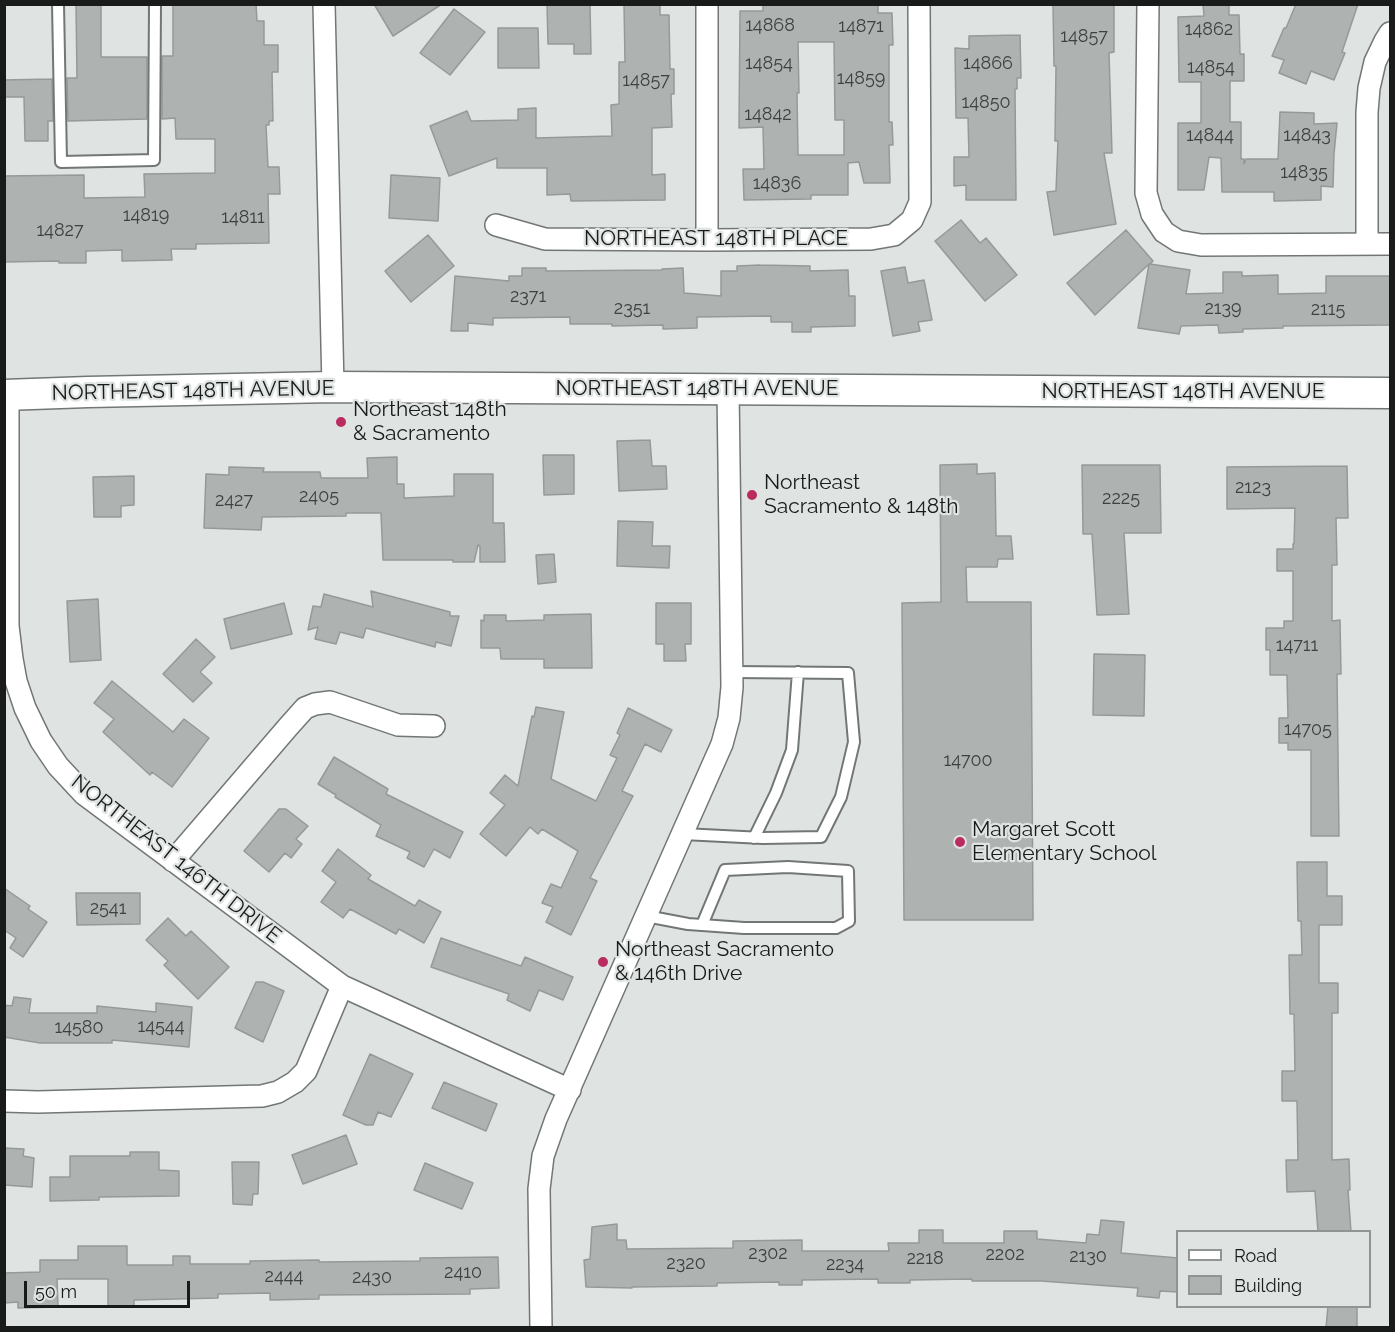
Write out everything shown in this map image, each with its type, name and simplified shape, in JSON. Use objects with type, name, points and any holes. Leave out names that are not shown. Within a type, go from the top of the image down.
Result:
[{"type":"main road","name":"NORTHEAST 148TH AVENUE","points":[[6,395],[333,387],[1390,393]]},
{"type":"street","points":[[324,4],[333,387]]},
{"type":"street","points":[[707,4],[707,240]]},
{"type":"street","name":"NORTHEAST 148TH PLACE","points":[[496,225],[545,239],[871,239],[894,235],[912,220],[920,202],[919,4]]},
{"type":"street","points":[[1148,4],[1146,194],[1152,214],[1164,232],[1178,241],[1201,245],[1390,244]]},
{"type":"street","points":[[1367,244],[1369,88],[1375,62],[1390,33]]},
{"type":"street","points":[[541,1328],[539,1189],[543,1156],[556,1119],[722,744],[729,718],[732,672],[728,389]]},
{"type":"street","name":"NORTHEAST 146TH DRIVE","points":[[6,395],[8,659],[25,708],[41,741],[58,766],[84,794],[342,986],[570,1089]]},
{"type":"street","points":[[173,861],[305,708],[330,702],[398,726],[434,726]]},
{"type":"street","points":[[4,1101],[262,1096],[278,1092],[296,1082],[306,1071],[342,986]]},
{"type":"lane","points":[[58,4],[61,162],[154,160],[155,4]]},
{"type":"lane","points":[[683,834],[754,838],[821,837],[841,797],[854,742],[848,673],[732,672]]},
{"type":"lane","points":[[754,838],[776,793],[792,750],[798,672]]},
{"type":"lane","points":[[646,916],[688,924],[702,925],[744,928],[836,928],[849,921],[848,871],[788,867],[725,870],[702,925]]},
{"type":"building","points":[[76,4],[101,4],[101,57],[147,57],[147,119],[68,121],[67,78],[77,78]]},
{"type":"building","points":[[173,4],[256,4],[257,21],[264,21],[264,45],[278,45],[278,72],[272,72],[273,121],[269,121],[269,125],[266,125],[268,167],[279,167],[280,194],[268,194],[269,243],[196,244],[196,249],[171,249],[172,260],[122,261],[122,250],[86,251],[86,263],[4,262],[4,176],[84,175],[84,198],[145,197],[144,174],[215,173],[215,139],[176,139],[175,118],[162,119],[162,56],[173,56]]},
{"type":"building","points":[[374,4],[442,4],[393,36]]},
{"type":"building","points":[[547,4],[590,4],[591,54],[574,54],[574,44],[548,44]]},
{"type":"building","points":[[624,4],[660,4],[660,15],[669,15],[670,69],[674,69],[674,94],[671,94],[672,127],[652,128],[652,175],[665,174],[665,200],[571,201],[570,194],[547,195],[547,168],[497,168],[497,158],[449,176],[430,126],[467,111],[471,121],[518,120],[518,109],[536,108],[536,138],[612,136],[611,105],[619,104],[619,62],[625,62]]},
{"type":"building","points":[[763,4],[878,4],[878,13],[892,13],[893,45],[889,45],[889,122],[892,122],[893,145],[889,145],[890,183],[864,183],[859,162],[848,163],[848,195],[811,195],[811,199],[744,200],[743,169],[764,169],[763,127],[739,128],[740,11],[763,11]],"holes":[[[798,42],[834,42],[835,120],[844,120],[844,155],[798,155]]]},
{"type":"building","points":[[1053,4],[1114,4],[1114,52],[1109,53],[1112,153],[1104,153],[1116,224],[1054,235],[1047,192],[1056,191],[1058,141],[1055,141],[1056,66],[1054,66]]},
{"type":"building","points":[[1203,4],[1229,4],[1229,15],[1239,15],[1240,54],[1244,54],[1244,81],[1230,81],[1230,122],[1241,122],[1241,159],[1244,159],[1244,164],[1246,159],[1278,159],[1280,112],[1314,113],[1314,124],[1337,123],[1333,187],[1321,186],[1321,200],[1274,201],[1274,192],[1222,192],[1221,158],[1209,157],[1204,190],[1178,190],[1178,123],[1201,123],[1201,82],[1179,82],[1178,17],[1204,16]]},
{"type":"building","points":[[1296,4],[1358,4],[1342,52],[1345,53],[1334,80],[1311,71],[1306,84],[1279,73],[1284,60],[1272,56]]},
{"type":"building","points":[[454,9],[485,32],[450,75],[420,53]]},
{"type":"building","points":[[498,28],[538,28],[539,68],[498,68]]},
{"type":"building","points":[[1020,35],[1021,78],[1017,78],[1017,89],[1015,89],[1016,200],[966,200],[966,185],[954,186],[954,157],[969,157],[968,118],[956,118],[955,48],[969,49],[969,36]]},
{"type":"building","points":[[52,79],[53,121],[48,121],[48,141],[25,141],[24,97],[4,97],[4,80]]},
{"type":"building","points":[[391,175],[440,178],[438,221],[389,218]]},
{"type":"building","points":[[961,220],[980,243],[986,238],[1017,275],[985,301],[935,241]]},
{"type":"building","points":[[1126,230],[1153,261],[1150,264],[1190,270],[1186,294],[1223,293],[1223,272],[1242,272],[1242,276],[1278,275],[1278,294],[1326,293],[1326,276],[1390,276],[1390,325],[1283,326],[1283,328],[1243,329],[1243,332],[1219,333],[1218,325],[1181,326],[1179,334],[1138,328],[1149,264],[1095,315],[1067,283]]},
{"type":"building","points":[[428,235],[454,266],[411,302],[385,271]]},
{"type":"building","points":[[737,266],[810,266],[810,271],[848,270],[849,296],[855,296],[855,326],[811,327],[811,332],[792,332],[792,322],[771,322],[771,316],[697,317],[697,328],[663,329],[663,325],[570,324],[570,317],[493,318],[493,325],[468,323],[468,331],[451,331],[455,276],[509,281],[509,276],[522,276],[522,268],[546,268],[546,271],[683,268],[684,293],[721,296],[721,271],[737,271]]},
{"type":"building","points":[[905,267],[908,283],[924,280],[932,320],[918,322],[920,331],[893,336],[881,271]]},
{"type":"building","points":[[650,440],[652,466],[666,466],[667,489],[619,491],[617,441]]},
{"type":"building","points":[[543,455],[574,455],[574,494],[544,495]]},
{"type":"building","points":[[397,457],[397,484],[404,484],[404,498],[454,496],[454,474],[493,474],[493,523],[504,523],[505,562],[480,562],[480,546],[478,545],[474,562],[383,560],[381,513],[346,513],[346,516],[262,517],[261,530],[204,528],[206,474],[229,475],[229,467],[264,468],[263,472],[320,472],[321,478],[368,478],[367,458]]},
{"type":"building","points":[[977,464],[977,474],[995,473],[996,536],[1011,536],[1013,559],[998,559],[997,567],[966,567],[967,602],[1031,602],[1033,920],[904,920],[902,603],[941,602],[940,465]]},
{"type":"building","points":[[1082,465],[1160,465],[1161,533],[1124,533],[1129,614],[1097,615],[1092,534],[1083,534]]},
{"type":"building","points":[[1347,466],[1348,518],[1336,518],[1337,565],[1332,565],[1332,621],[1340,620],[1341,674],[1337,674],[1339,836],[1311,836],[1311,750],[1288,750],[1288,743],[1279,743],[1279,718],[1288,718],[1287,675],[1270,675],[1270,650],[1266,650],[1266,628],[1284,628],[1284,621],[1293,621],[1293,571],[1277,571],[1277,549],[1293,549],[1295,508],[1227,509],[1227,467]]},
{"type":"building","points":[[134,476],[134,505],[121,506],[121,517],[94,517],[93,477]]},
{"type":"building","points":[[618,521],[653,522],[652,546],[670,546],[669,568],[617,566]]},
{"type":"building","points":[[554,554],[556,582],[538,584],[536,555]]},
{"type":"building","points":[[371,591],[450,612],[450,616],[459,616],[451,646],[436,642],[435,647],[366,628],[363,638],[340,632],[336,644],[315,639],[318,627],[308,630],[313,606],[321,607],[324,594],[373,607]]},
{"type":"building","points":[[98,599],[101,660],[70,662],[67,601]]},
{"type":"building","points":[[284,603],[292,634],[231,649],[224,619]]},
{"type":"building","points":[[656,603],[691,603],[691,644],[685,644],[686,661],[664,661],[664,644],[656,644]]},
{"type":"building","points":[[591,614],[592,668],[544,668],[544,659],[501,659],[500,648],[481,648],[481,620],[484,621],[484,615],[506,615],[506,621],[544,620],[544,615]]},
{"type":"building","points":[[196,639],[215,657],[200,672],[212,683],[193,702],[163,674]]},
{"type":"building","points":[[1094,654],[1145,655],[1144,716],[1093,715]]},
{"type":"building","points":[[112,681],[173,732],[184,719],[209,738],[172,787],[152,772],[150,775],[103,732],[114,719],[94,703]]},
{"type":"building","points":[[536,707],[564,712],[551,779],[596,801],[617,758],[610,755],[620,735],[617,733],[628,708],[672,730],[661,752],[645,744],[622,791],[633,796],[590,878],[597,881],[571,935],[546,922],[553,907],[542,903],[551,884],[561,888],[578,851],[542,829],[538,834],[530,827],[506,856],[480,834],[505,805],[490,793],[505,775],[518,786],[532,716],[534,717]]},
{"type":"building","points":[[334,757],[388,789],[386,794],[463,832],[450,858],[434,849],[424,867],[407,858],[410,852],[376,836],[381,825],[318,784]]},
{"type":"building","points":[[279,809],[286,809],[308,826],[296,839],[302,844],[291,858],[285,853],[269,872],[244,851]]},
{"type":"building","points":[[338,849],[371,875],[368,879],[415,906],[419,900],[441,912],[424,943],[399,929],[396,934],[350,909],[343,918],[321,902],[336,882],[322,871]]},
{"type":"building","points":[[1297,862],[1327,862],[1327,896],[1342,896],[1342,925],[1319,925],[1319,983],[1338,983],[1338,1013],[1332,1013],[1332,1160],[1349,1159],[1350,1190],[1348,1190],[1351,1230],[1318,1230],[1315,1191],[1287,1192],[1286,1160],[1298,1160],[1297,1101],[1282,1101],[1282,1071],[1295,1071],[1294,1014],[1290,1014],[1289,955],[1302,955],[1301,921],[1298,921]]},
{"type":"building","points":[[4,888],[30,906],[28,909],[47,922],[23,957],[10,948],[16,938],[4,930]]},
{"type":"building","points":[[76,893],[140,893],[140,924],[77,925]]},
{"type":"building","points":[[168,918],[186,936],[191,931],[229,967],[198,999],[164,965],[168,961],[146,940]]},
{"type":"building","points":[[441,938],[521,966],[525,957],[573,977],[563,1000],[539,990],[530,1011],[507,1000],[509,994],[431,967]]},
{"type":"building","points":[[256,982],[263,982],[284,991],[263,1042],[235,1028]]},
{"type":"building","points":[[14,997],[31,999],[29,1013],[97,1013],[97,1006],[156,1012],[156,1003],[192,1007],[189,1047],[112,1040],[112,1043],[40,1043],[4,1037],[4,1005],[12,1006]]},
{"type":"building","points":[[370,1054],[413,1074],[391,1117],[378,1112],[373,1125],[366,1125],[343,1115]]},
{"type":"building","points":[[444,1082],[497,1104],[486,1131],[432,1108]]},
{"type":"building","points":[[346,1135],[357,1164],[303,1184],[292,1155]]},
{"type":"building","points":[[4,1148],[24,1149],[23,1156],[34,1158],[32,1187],[4,1185]]},
{"type":"building","points":[[130,1152],[159,1152],[159,1170],[179,1171],[179,1196],[99,1197],[99,1200],[50,1201],[50,1177],[70,1177],[70,1156],[130,1156]]},
{"type":"building","points":[[232,1162],[259,1162],[258,1194],[253,1194],[252,1205],[233,1204]]},
{"type":"building","points":[[425,1163],[473,1183],[462,1209],[414,1190]]},
{"type":"building","points":[[1101,1220],[1124,1222],[1121,1253],[1176,1258],[1176,1292],[1160,1291],[1159,1298],[1137,1296],[1138,1288],[1041,1281],[972,1281],[972,1279],[910,1280],[910,1283],[878,1283],[878,1279],[802,1280],[802,1285],[779,1285],[779,1282],[717,1283],[717,1286],[586,1287],[584,1260],[590,1259],[592,1227],[617,1224],[617,1240],[626,1240],[627,1249],[733,1248],[733,1241],[802,1240],[802,1251],[889,1251],[888,1243],[919,1243],[919,1230],[943,1230],[943,1243],[1004,1243],[1004,1231],[1037,1231],[1037,1239],[1086,1243],[1087,1234],[1099,1235]]},
{"type":"building","points":[[78,1246],[127,1246],[127,1265],[173,1265],[173,1256],[190,1256],[190,1264],[250,1264],[250,1261],[319,1260],[319,1262],[420,1261],[420,1258],[498,1257],[499,1288],[470,1289],[470,1294],[319,1295],[319,1299],[270,1300],[270,1293],[218,1294],[218,1298],[134,1300],[134,1306],[108,1306],[108,1279],[57,1279],[58,1307],[18,1308],[18,1302],[4,1303],[4,1273],[40,1272],[40,1260],[78,1260]]},
{"type":"building","points":[[1328,1308],[1357,1308],[1357,1328],[1326,1328]]},
{"type":"place","name":"Northeast 148th & Sacramento","points":[[341,422]]},
{"type":"place","name":"Northeast Sacramento & 148th","points":[[752,495]]},
{"type":"place","name":"Margaret Scott Elementary School","points":[[960,842]]},
{"type":"place","name":"Northeast Sacramento & 146th Drive","points":[[603,962]]}]
